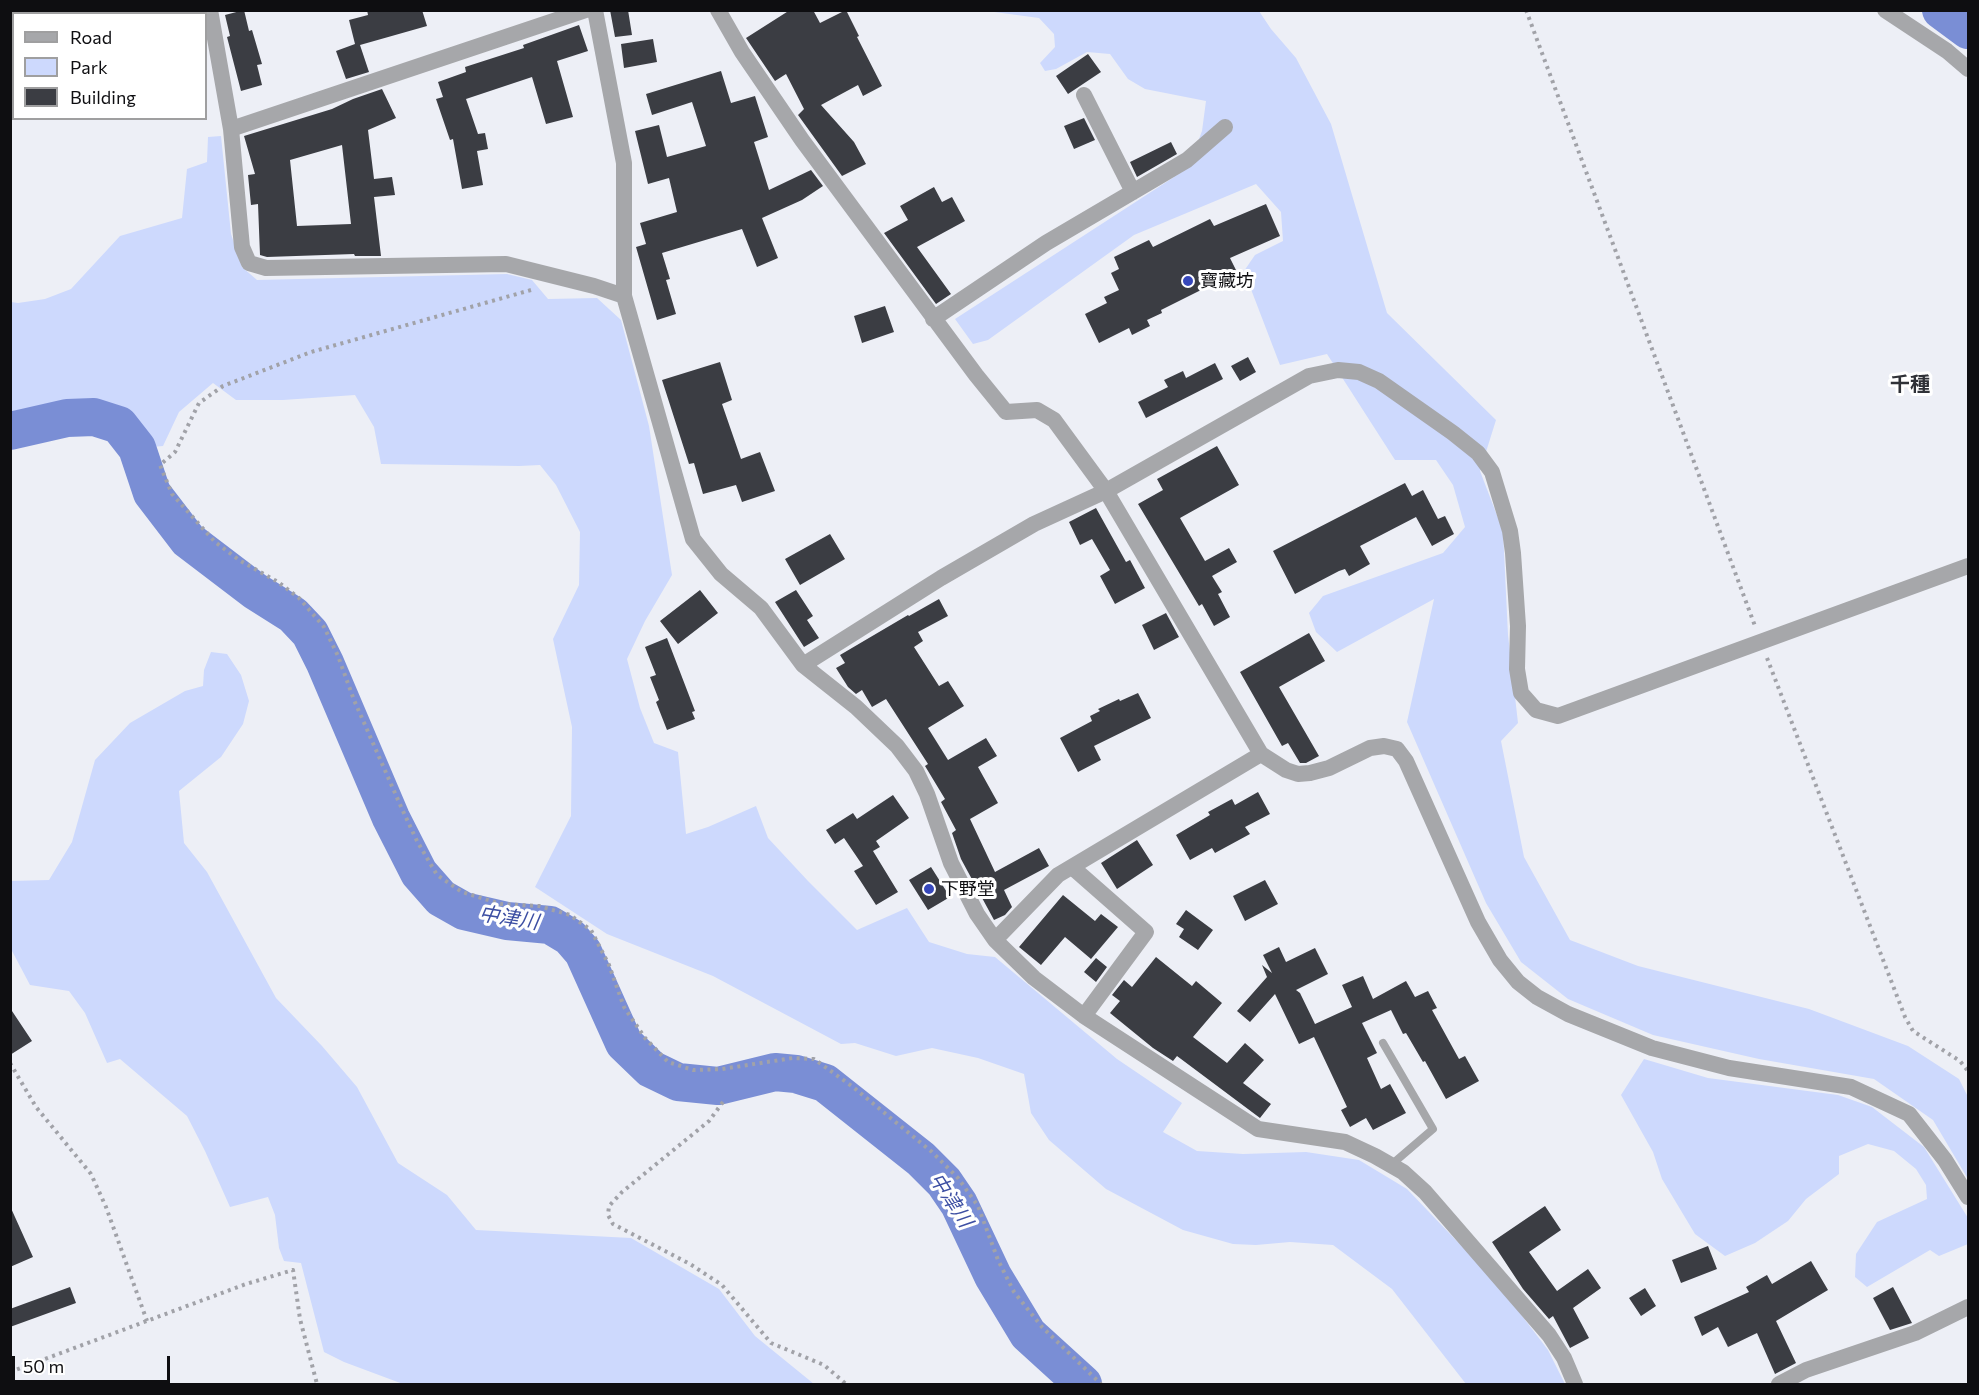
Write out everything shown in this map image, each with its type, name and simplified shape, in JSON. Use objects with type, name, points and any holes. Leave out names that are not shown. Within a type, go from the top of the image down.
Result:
[{"type":"street","points":[[210,10],[231,129],[242,248],[249,262],[266,268],[506,264],[624,296]]},
{"type":"street","points":[[231,129],[586,10]]},
{"type":"street","points":[[595,10],[624,163],[624,296],[693,539],[721,574],[761,608],[803,665],[856,707],[897,746],[916,771],[927,794],[960,884],[977,915],[995,940],[1034,978],[1084,1016],[1258,1129],[1345,1142],[1403,1172],[1425,1192],[1549,1335],[1564,1358],[1575,1384]]},
{"type":"street","points":[[718,10],[742,52],[802,140],[976,375],[1006,412],[1037,410],[1054,420],[1106,491],[1261,754],[1286,770],[1298,774],[1329,768],[1370,748],[1384,746],[1397,749],[1406,761],[1478,922],[1500,960],[1518,982],[1537,997],[1568,1014],[1652,1048],[1729,1068],[1851,1087],[1909,1114],[1946,1160],[1968,1197]]},
{"type":"street","points":[[1885,10],[1947,51],[1968,69]]},
{"type":"street","points":[[1084,96],[1132,192]]},
{"type":"street","points":[[933,319],[1046,243],[1187,160],[1225,128]]},
{"type":"street","points":[[803,665],[941,578],[1034,524],[1106,491],[1309,376],[1338,370],[1359,372],[1379,381],[1454,433],[1478,453],[1492,472],[1510,531],[1513,553],[1518,626],[1516,669],[1521,693],[1536,710],[1558,716],[1968,566]]},
{"type":"street","points":[[995,940],[1058,875],[1261,754]]},
{"type":"street","points":[[1072,867],[1146,932],[1084,1016]]},
{"type":"street","points":[[1779,1384],[1806,1370],[1915,1334],[1968,1307]]},
{"type":"lane","points":[[1383,1043],[1432,1130],[1391,1165]]},
{"type":"path","points":[[1526,10],[1760,641],[1905,1017],[1913,1031],[1960,1061],[1968,1071]]},
{"type":"path","points":[[534,289],[311,352],[223,386],[199,403],[175,452],[160,465],[172,494],[216,542],[299,598],[324,627],[402,808],[436,876],[462,892],[501,904],[539,906],[570,915],[591,930],[609,965],[624,1008],[645,1038],[668,1062],[693,1070],[722,1069],[793,1058],[814,1059],[853,1086],[932,1152],[958,1178],[978,1206],[998,1260],[1014,1292],[1042,1327],[1101,1384]]},
{"type":"path","points":[[10,1064],[36,1107],[91,1174],[106,1207],[147,1321]]},
{"type":"path","points":[[723,1101],[709,1121],[622,1192],[609,1206],[608,1215],[613,1224],[690,1264],[722,1285],[771,1343],[824,1365],[846,1384]]},
{"type":"path","points":[[10,1372],[246,1284],[293,1270],[300,1319],[316,1384]]},
{"type":"green space","points":[[987,11],[1259,11],[1296,58],[1331,124],[1387,313],[1496,420],[1480,471],[1503,531],[1508,635],[1518,723],[1501,741],[1524,857],[1570,940],[1638,966],[1809,1009],[1908,1046],[1959,1079],[1968,1097],[1968,1179],[1933,1120],[1874,1079],[1759,1059],[1653,1035],[1568,999],[1521,962],[1486,903],[1407,722],[1434,599],[1337,652],[1316,632],[1309,613],[1323,596],[1443,553],[1465,527],[1453,485],[1436,460],[1395,460],[1327,354],[1280,365],[1244,271],[1255,255],[1283,241],[1281,212],[1256,184],[1134,235],[988,340],[973,344],[955,319],[1188,168],[1202,131],[1206,101],[1145,89],[1128,79],[1110,54],[1087,52],[1056,69],[1045,71],[1040,63],[1055,47],[1054,34],[1039,18]]},
{"type":"green space","points":[[221,136],[231,234],[242,267],[257,280],[507,274],[532,280],[548,299],[597,298],[621,320],[649,426],[672,575],[645,621],[627,659],[640,708],[654,743],[678,752],[686,834],[756,806],[768,838],[857,930],[907,908],[929,942],[967,954],[995,957],[1117,1059],[1182,1103],[1163,1132],[1197,1151],[1243,1154],[1306,1152],[1359,1160],[1407,1189],[1497,1283],[1548,1350],[1565,1384],[1466,1384],[1392,1289],[1333,1245],[1290,1242],[1256,1245],[1233,1244],[1183,1230],[1106,1189],[1049,1140],[1031,1113],[1024,1074],[978,1058],[932,1048],[896,1056],[855,1043],[841,1044],[713,976],[607,934],[535,887],[571,816],[572,727],[553,639],[579,585],[580,532],[556,485],[540,465],[381,464],[374,427],[355,395],[283,400],[236,400],[213,383],[179,412],[163,446],[151,447],[128,424],[97,407],[11,423],[11,302],[45,299],[71,289],[120,236],[182,218],[187,169],[207,162],[208,137]]},
{"type":"green space","points":[[211,652],[227,654],[241,675],[249,701],[243,724],[221,757],[179,791],[184,843],[207,872],[276,998],[357,1087],[398,1163],[447,1195],[476,1230],[631,1238],[719,1289],[755,1336],[814,1384],[403,1384],[324,1352],[301,1263],[284,1261],[279,1248],[275,1215],[268,1197],[230,1207],[187,1116],[120,1059],[107,1063],[85,1013],[69,991],[30,985],[11,949],[11,881],[49,880],[72,842],[95,760],[130,723],[185,691],[203,686],[204,670]]},
{"type":"green space","points":[[1644,1059],[1708,1078],[1838,1095],[1872,1107],[1924,1147],[1968,1218],[1968,1244],[1939,1256],[1930,1250],[1867,1287],[1855,1277],[1856,1254],[1877,1222],[1927,1199],[1926,1185],[1916,1169],[1894,1151],[1868,1144],[1839,1156],[1839,1174],[1806,1199],[1788,1221],[1755,1243],[1725,1256],[1695,1234],[1662,1179],[1653,1152],[1621,1095]]},
{"type":"building","points":[[244,10],[249,31],[252,30],[262,64],[257,65],[262,85],[241,91],[227,37],[230,36],[225,15]]},
{"type":"building","points":[[367,10],[422,10],[427,26],[360,45],[369,72],[346,79],[336,51],[355,44],[349,20],[368,15]]},
{"type":"building","points":[[610,10],[628,10],[632,35],[615,37]]},
{"type":"building","points":[[790,10],[813,10],[820,23],[846,10],[882,86],[863,96],[858,85],[821,105],[854,142],[866,164],[842,176],[798,115],[804,109],[786,74],[775,81],[746,38]]},
{"type":"building","points":[[579,25],[588,51],[557,61],[573,117],[546,124],[532,77],[466,99],[478,134],[485,133],[488,149],[477,151],[483,185],[462,189],[453,139],[450,140],[436,99],[443,97],[438,82],[466,72],[465,67],[524,48],[523,45]]},
{"type":"building","points":[[653,39],[657,62],[624,68],[621,44]]},
{"type":"building","points":[[1088,54],[1101,72],[1068,94],[1056,76]]},
{"type":"building","points":[[721,71],[731,103],[755,96],[768,137],[754,142],[769,190],[811,170],[823,186],[802,200],[762,218],[778,258],[757,267],[742,229],[662,253],[670,279],[666,280],[676,314],[657,320],[636,247],[646,244],[640,223],[677,212],[669,178],[648,184],[635,131],[659,125],[667,157],[706,146],[692,102],[652,115],[646,94]]},
{"type":"building","points":[[382,89],[396,118],[368,130],[374,179],[392,177],[395,195],[374,197],[381,256],[355,256],[354,254],[267,257],[260,255],[258,204],[251,205],[248,175],[255,174],[244,136],[332,109]],"holes":[[[342,145],[351,224],[297,226],[290,160]]]},
{"type":"building","points":[[1084,118],[1095,140],[1074,149],[1064,126]]},
{"type":"building","points":[[1171,142],[1177,154],[1137,177],[1130,162]]},
{"type":"building","points":[[934,187],[942,202],[952,197],[965,221],[917,247],[951,294],[936,304],[884,233],[908,220],[900,206]]},
{"type":"building","name":"寶藏坊","points":[[1266,204],[1280,236],[1230,258],[1237,272],[1161,310],[1162,313],[1147,320],[1150,326],[1132,335],[1129,328],[1099,343],[1085,314],[1107,303],[1104,297],[1119,290],[1111,273],[1119,269],[1114,257],[1149,240],[1153,247],[1210,219],[1214,226]]},
{"type":"building","points":[[885,306],[894,332],[862,343],[854,316]]},
{"type":"building","points":[[1248,357],[1256,372],[1240,381],[1231,366]]},
{"type":"building","points":[[720,362],[732,400],[722,404],[741,459],[760,452],[775,491],[742,502],[736,485],[703,494],[694,463],[689,464],[662,380]]},
{"type":"building","points":[[1215,363],[1223,379],[1146,418],[1138,402],[1168,387],[1164,380],[1183,371],[1186,378]]},
{"type":"building","points":[[1217,446],[1239,485],[1180,518],[1205,561],[1229,548],[1237,562],[1212,576],[1222,592],[1218,594],[1230,617],[1214,626],[1202,604],[1199,606],[1138,504],[1163,490],[1157,479]]},
{"type":"building","points":[[1405,483],[1412,496],[1423,490],[1438,519],[1445,516],[1454,534],[1432,546],[1416,517],[1360,546],[1370,564],[1349,576],[1345,569],[1339,571],[1295,594],[1273,551]]},
{"type":"building","points":[[1096,508],[1126,562],[1130,560],[1145,588],[1115,604],[1100,576],[1110,570],[1092,539],[1080,545],[1069,522]]},
{"type":"building","points":[[830,534],[845,559],[800,585],[785,559]]},
{"type":"building","points":[[700,590],[718,613],[678,644],[660,621]]},
{"type":"building","points":[[796,590],[813,616],[807,620],[819,638],[804,647],[775,602]]},
{"type":"building","points":[[939,599],[948,616],[918,632],[923,641],[914,647],[939,686],[948,681],[964,706],[928,728],[948,760],[986,738],[997,756],[978,767],[998,803],[970,819],[995,872],[1039,848],[1049,866],[1004,890],[1012,907],[1005,915],[994,920],[961,859],[952,833],[956,830],[941,802],[945,799],[925,766],[928,764],[886,699],[872,707],[862,690],[856,694],[848,687],[836,668],[845,663],[840,655]]},
{"type":"building","points":[[1166,613],[1179,637],[1154,650],[1142,625]]},
{"type":"building","points":[[1309,633],[1325,661],[1279,687],[1319,756],[1306,763],[1300,763],[1288,743],[1282,746],[1240,672]]},
{"type":"building","points":[[667,638],[695,711],[692,712],[695,719],[667,730],[656,702],[659,700],[650,677],[656,675],[645,647]]},
{"type":"building","points":[[1138,693],[1151,718],[1094,746],[1101,760],[1078,772],[1060,738],[1092,721],[1090,716],[1100,711],[1098,709]]},
{"type":"building","points":[[1258,792],[1270,814],[1245,827],[1250,834],[1215,853],[1212,848],[1190,860],[1176,835],[1210,815],[1208,812],[1232,799],[1235,805]]},
{"type":"building","points":[[893,795],[909,818],[876,841],[880,847],[873,851],[898,892],[876,905],[854,871],[863,866],[844,838],[835,844],[826,830],[853,813],[857,819]]},
{"type":"building","points":[[1137,840],[1153,865],[1117,889],[1101,863]]},
{"type":"building","name":"下野堂","points":[[931,867],[950,897],[928,910],[909,880]]},
{"type":"building","points":[[1265,880],[1278,904],[1245,921],[1233,896]]},
{"type":"building","points":[[1063,895],[1095,921],[1101,914],[1118,927],[1091,959],[1065,937],[1041,965],[1019,947]]},
{"type":"building","points":[[1186,910],[1213,930],[1198,950],[1179,937],[1184,929],[1176,924]]},
{"type":"building","points":[[1279,947],[1286,962],[1315,948],[1328,974],[1296,990],[1300,993],[1315,1024],[1352,1007],[1342,985],[1363,976],[1373,999],[1406,981],[1415,997],[1428,991],[1437,1008],[1432,1010],[1459,1059],[1465,1056],[1479,1081],[1446,1099],[1425,1061],[1423,1062],[1406,1033],[1403,1034],[1391,1010],[1362,1023],[1377,1053],[1367,1058],[1381,1089],[1390,1084],[1406,1113],[1373,1130],[1366,1118],[1350,1127],[1341,1110],[1347,1107],[1314,1037],[1299,1044],[1275,994],[1250,1022],[1237,1011],[1267,977],[1262,965],[1272,973],[1263,955]]},
{"type":"building","points":[[1156,957],[1192,986],[1196,981],[1222,1003],[1193,1037],[1227,1063],[1245,1043],[1264,1060],[1243,1083],[1271,1104],[1260,1118],[1177,1056],[1173,1061],[1153,1048],[1110,1013],[1120,1001],[1112,995],[1124,980],[1132,987]]},
{"type":"building","points":[[1096,958],[1107,967],[1096,982],[1084,972]]},
{"type":"building","points":[[10,1008],[32,1041],[10,1055]]},
{"type":"building","points":[[10,1206],[33,1257],[10,1267]]},
{"type":"building","points":[[1545,1206],[1561,1230],[1529,1252],[1557,1291],[1588,1269],[1601,1288],[1573,1308],[1589,1338],[1570,1348],[1553,1316],[1549,1319],[1523,1289],[1492,1242]]},
{"type":"building","points":[[1708,1246],[1717,1269],[1681,1283],[1672,1260]]},
{"type":"building","points":[[1811,1261],[1828,1290],[1776,1321],[1796,1363],[1775,1374],[1757,1333],[1728,1347],[1718,1327],[1702,1336],[1694,1317],[1749,1292],[1746,1287],[1767,1275],[1772,1284]]},
{"type":"building","points":[[70,1287],[76,1303],[10,1327],[10,1309]]},
{"type":"building","points":[[1893,1287],[1912,1323],[1890,1330],[1873,1298]]},
{"type":"building","points":[[1645,1288],[1656,1306],[1641,1316],[1629,1298]]},
{"type":"waterway","points":[[1941,10],[1968,30]]},
{"type":"waterway","name":"中津川","points":[[10,431],[67,418],[94,417],[119,425],[137,448],[152,493],[188,540],[255,591],[293,615],[310,633],[391,818],[419,873],[441,898],[464,911],[507,921],[550,925],[570,937],[583,952],[624,1043],[651,1069],[678,1082],[718,1086],[775,1072],[796,1074],[825,1083],[921,1159],[944,1182],[959,1204],[993,1276],[1028,1334],[1083,1384]]},
{"type":"place","name":"寶藏坊","points":[[1188,281]]},
{"type":"place","name":"下野堂","points":[[929,889]]},
{"type":"district","name":"千種","points":[[1910,384]]}]
